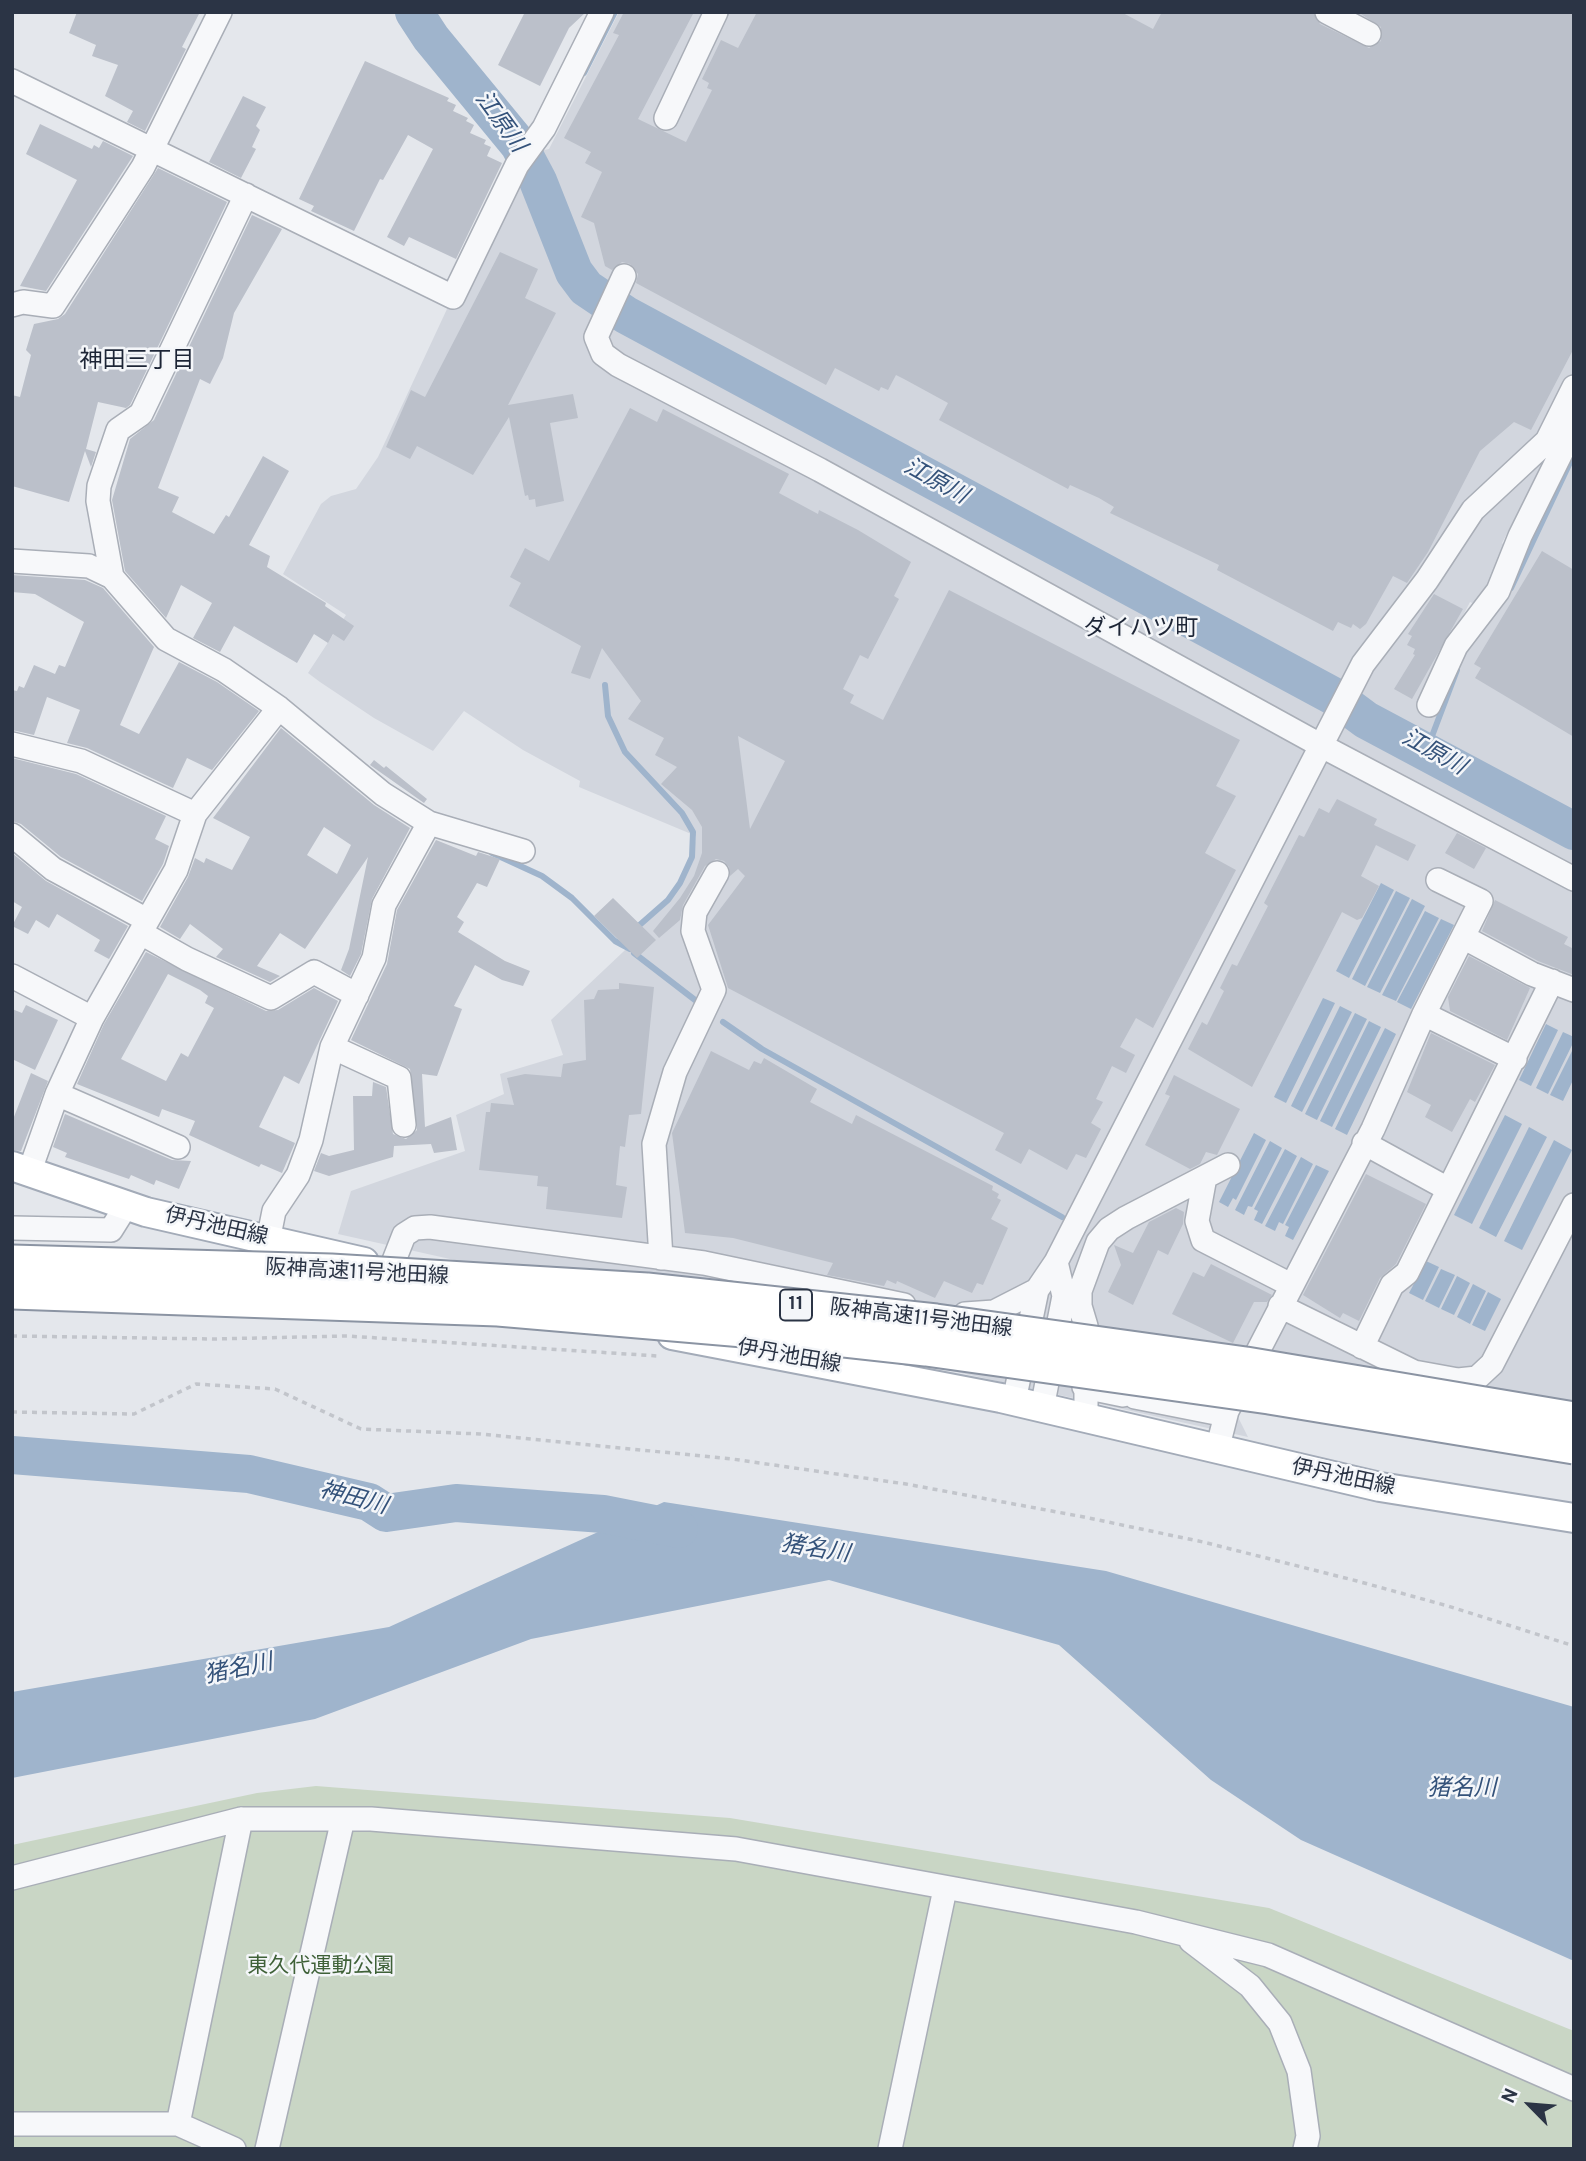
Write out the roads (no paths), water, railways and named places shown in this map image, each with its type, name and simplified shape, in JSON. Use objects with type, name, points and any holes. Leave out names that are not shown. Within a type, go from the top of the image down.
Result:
[{"type":"highway","name":"阪神高速11号池田線","points":[[12,1261],[331,1271],[725,1298],[936,1321],[1205,1359],[1574,1419]]},
{"type":"highway","name":"阪神高速11号池田線","points":[[12,1292],[498,1309],[777,1333],[926,1349],[1269,1397],[1574,1447]]},
{"type":"main road","name":"伊丹池田線","points":[[21,1169],[126,1206],[709,1344],[1014,1401],[1402,1492],[1574,1518]]},
{"type":"street","points":[[12,306],[23,302],[53,306],[143,167],[220,12]]},
{"type":"street","points":[[12,81],[453,297],[517,165],[533,145],[601,12]]},
{"type":"street","points":[[666,118],[716,12]]},
{"type":"street","points":[[1327,12],[1369,34]]},
{"type":"street","points":[[112,576],[98,501],[99,486],[118,430],[141,414],[246,195]]},
{"type":"street","points":[[622,279],[596,337],[597,345],[603,354],[618,365],[1324,736],[1574,879]]},
{"type":"street","points":[[1014,1401],[1037,1290],[1056,1262],[1356,678],[1474,510],[1547,441],[1574,387]]},
{"type":"street","points":[[1429,705],[1456,646],[1499,591],[1520,536],[1574,427]]},
{"type":"street","points":[[12,561],[89,566],[112,576],[166,639],[225,670],[279,708],[383,794],[429,823],[523,851]]},
{"type":"street","points":[[21,1169],[92,1018],[176,870],[195,814],[279,708]]},
{"type":"street","points":[[12,744],[81,761],[195,814]]},
{"type":"street","points":[[268,1241],[274,1211],[298,1175],[312,1140],[332,1047],[374,958],[384,905],[429,823]]},
{"type":"street","points":[[12,835],[53,869],[144,927],[187,959],[271,998],[314,972],[357,995]]},
{"type":"street","points":[[662,1258],[654,1144],[675,1072],[715,990],[693,931],[695,912],[717,873]]},
{"type":"street","points":[[1217,1450],[1226,1415],[1414,1043],[1424,1014],[1481,901],[1438,880]]},
{"type":"street","points":[[1463,937],[1532,974],[1574,990]]},
{"type":"street","points":[[12,976],[92,1018]]},
{"type":"street","points":[[1362,1347],[1392,1285],[1406,1273],[1552,981]]},
{"type":"street","points":[[1424,1014],[1515,1059]]},
{"type":"street","points":[[332,1047],[399,1078],[404,1125]]},
{"type":"street","points":[[57,1094],[178,1147]]},
{"type":"street","points":[[1364,1143],[1448,1189]]},
{"type":"street","points":[[1086,1418],[1086,1326],[1080,1306],[1080,1291],[1098,1242],[1109,1229],[1126,1218],[1228,1165]]},
{"type":"street","points":[[1205,1177],[1197,1221],[1203,1240],[1291,1285]]},
{"type":"street","points":[[1280,1306],[1414,1372],[1458,1380],[1482,1376],[1492,1364],[1574,1205]]},
{"type":"street","points":[[12,1228],[111,1230],[126,1206]]},
{"type":"street","points":[[12,1302],[190,1304],[353,1313],[373,1303],[404,1235],[415,1228],[430,1227],[776,1276],[933,1311],[1031,1320],[1049,1323],[1057,1329]]},
{"type":"street","points":[[12,1261],[86,1266],[156,1296],[190,1304]]},
{"type":"street","points":[[1042,1408],[1064,1296],[1056,1262]]},
{"type":"street","points":[[981,1314],[994,1312],[1037,1290]]},
{"type":"street","points":[[1084,1387],[1226,1415]]},
{"type":"street","points":[[178,2124],[241,1819]]},
{"type":"street","points":[[12,1878],[241,1819],[343,1819],[736,1849],[1136,1922],[1268,1955],[1574,2089]]},
{"type":"street","points":[[267,2149],[343,1819]]},
{"type":"street","points":[[890,2149],[945,1889]]},
{"type":"street","points":[[1176,1932],[1206,1950],[1250,1986],[1280,2023],[1299,2071],[1308,2136],[1305,2149]]},
{"type":"street","points":[[12,2124],[178,2124],[234,2149]]},
{"type":"water","points":[[1381,883],[1394,890],[1349,978],[1336,971]]},
{"type":"water","points":[[1396,891],[1410,898],[1365,986],[1352,979]]},
{"type":"water","points":[[1412,899],[1425,906],[1380,993],[1367,987]]},
{"type":"water","points":[[1425,911],[1439,918],[1396,1001],[1382,995]]},
{"type":"water","points":[[1441,919],[1454,925],[1411,1009],[1397,1002]]},
{"type":"water","points":[[1323,998],[1335,1003],[1286,1103],[1274,1097]]},
{"type":"water","points":[[1340,1006],[1352,1012],[1302,1112],[1291,1106]]},
{"type":"water","points":[[1355,1013],[1367,1019],[1317,1120],[1305,1114]]},
{"type":"water","points":[[1369,1021],[1381,1027],[1332,1127],[1320,1121]]},
{"type":"water","points":[[1546,1024],[1558,1030],[1531,1086],[1519,1080]]},
{"type":"water","points":[[1385,1028],[1396,1034],[1347,1135],[1335,1129]]},
{"type":"water","points":[[1563,1032],[1574,1037],[1574,1041],[1548,1094],[1536,1088]]},
{"type":"water","points":[[1574,1047],[1574,1078],[1563,1101],[1550,1095]]},
{"type":"water","points":[[1505,1115],[1522,1124],[1472,1224],[1454,1215]]},
{"type":"water","points":[[1529,1127],[1547,1137],[1496,1237],[1479,1228]]},
{"type":"water","points":[[1254,1133],[1266,1140],[1236,1200],[1233,1198],[1228,1207],[1219,1202]]},
{"type":"water","points":[[1554,1140],[1572,1150],[1522,1250],[1504,1241]]},
{"type":"water","points":[[1270,1141],[1282,1148],[1252,1207],[1248,1206],[1244,1215],[1235,1210]]},
{"type":"water","points":[[1285,1149],[1297,1156],[1262,1224],[1254,1220],[1258,1211],[1254,1209]]},
{"type":"water","points":[[1301,1157],[1313,1164],[1283,1224],[1279,1222],[1275,1231],[1265,1226]]},
{"type":"water","points":[[1316,1165],[1329,1171],[1293,1240],[1285,1236],[1289,1227],[1285,1225]]},
{"type":"water","points":[[1426,1261],[1439,1267],[1423,1300],[1409,1293]]},
{"type":"water","points":[[1441,1269],[1455,1275],[1439,1308],[1425,1301]]},
{"type":"water","points":[[1457,1276],[1470,1283],[1454,1315],[1441,1309]]},
{"type":"water","points":[[1473,1284],[1486,1291],[1470,1324],[1457,1317]]},
{"type":"water","points":[[1488,1292],[1501,1299],[1485,1331],[1472,1325]]},
{"type":"water","name":"猪名川","points":[[664,1502],[1106,1571],[1574,1707],[1574,1961],[1301,1840],[1211,1780],[1059,1645],[829,1580],[531,1639],[315,1719],[12,1778],[12,1692],[389,1627]]},
{"type":"waterway","name":"江原川","points":[[414,12],[431,38],[519,145],[538,181],[574,272],[586,288],[626,315],[1335,697],[1366,720],[1574,831]]},
{"type":"waterway","points":[[584,73],[615,12]]},
{"type":"waterway","points":[[534,172],[540,160]]},
{"type":"waterway","points":[[1511,588],[1574,454]]},
{"type":"waterway","points":[[1426,752],[1457,670]]},
{"type":"waterway","points":[[605,685],[608,716],[625,752],[682,813],[693,832],[692,857],[680,883],[668,900],[635,929]]},
{"type":"waterway","points":[[492,853],[542,876],[572,898],[615,941],[630,949]]},
{"type":"waterway","points":[[634,953],[695,1000]]},
{"type":"waterway","points":[[723,1022],[762,1049],[1062,1217]]},
{"type":"waterway","name":"神田川","points":[[12,1455],[249,1474],[369,1502],[386,1513],[456,1503],[603,1514],[679,1529]]},
{"type":"district","name":"神田三丁目","points":[[137,362]]},
{"type":"district","name":"ダイハツ町","points":[[1141,630]]},
{"type":"park label","name":"東久代運動公園","points":[[321,1968]]}]
